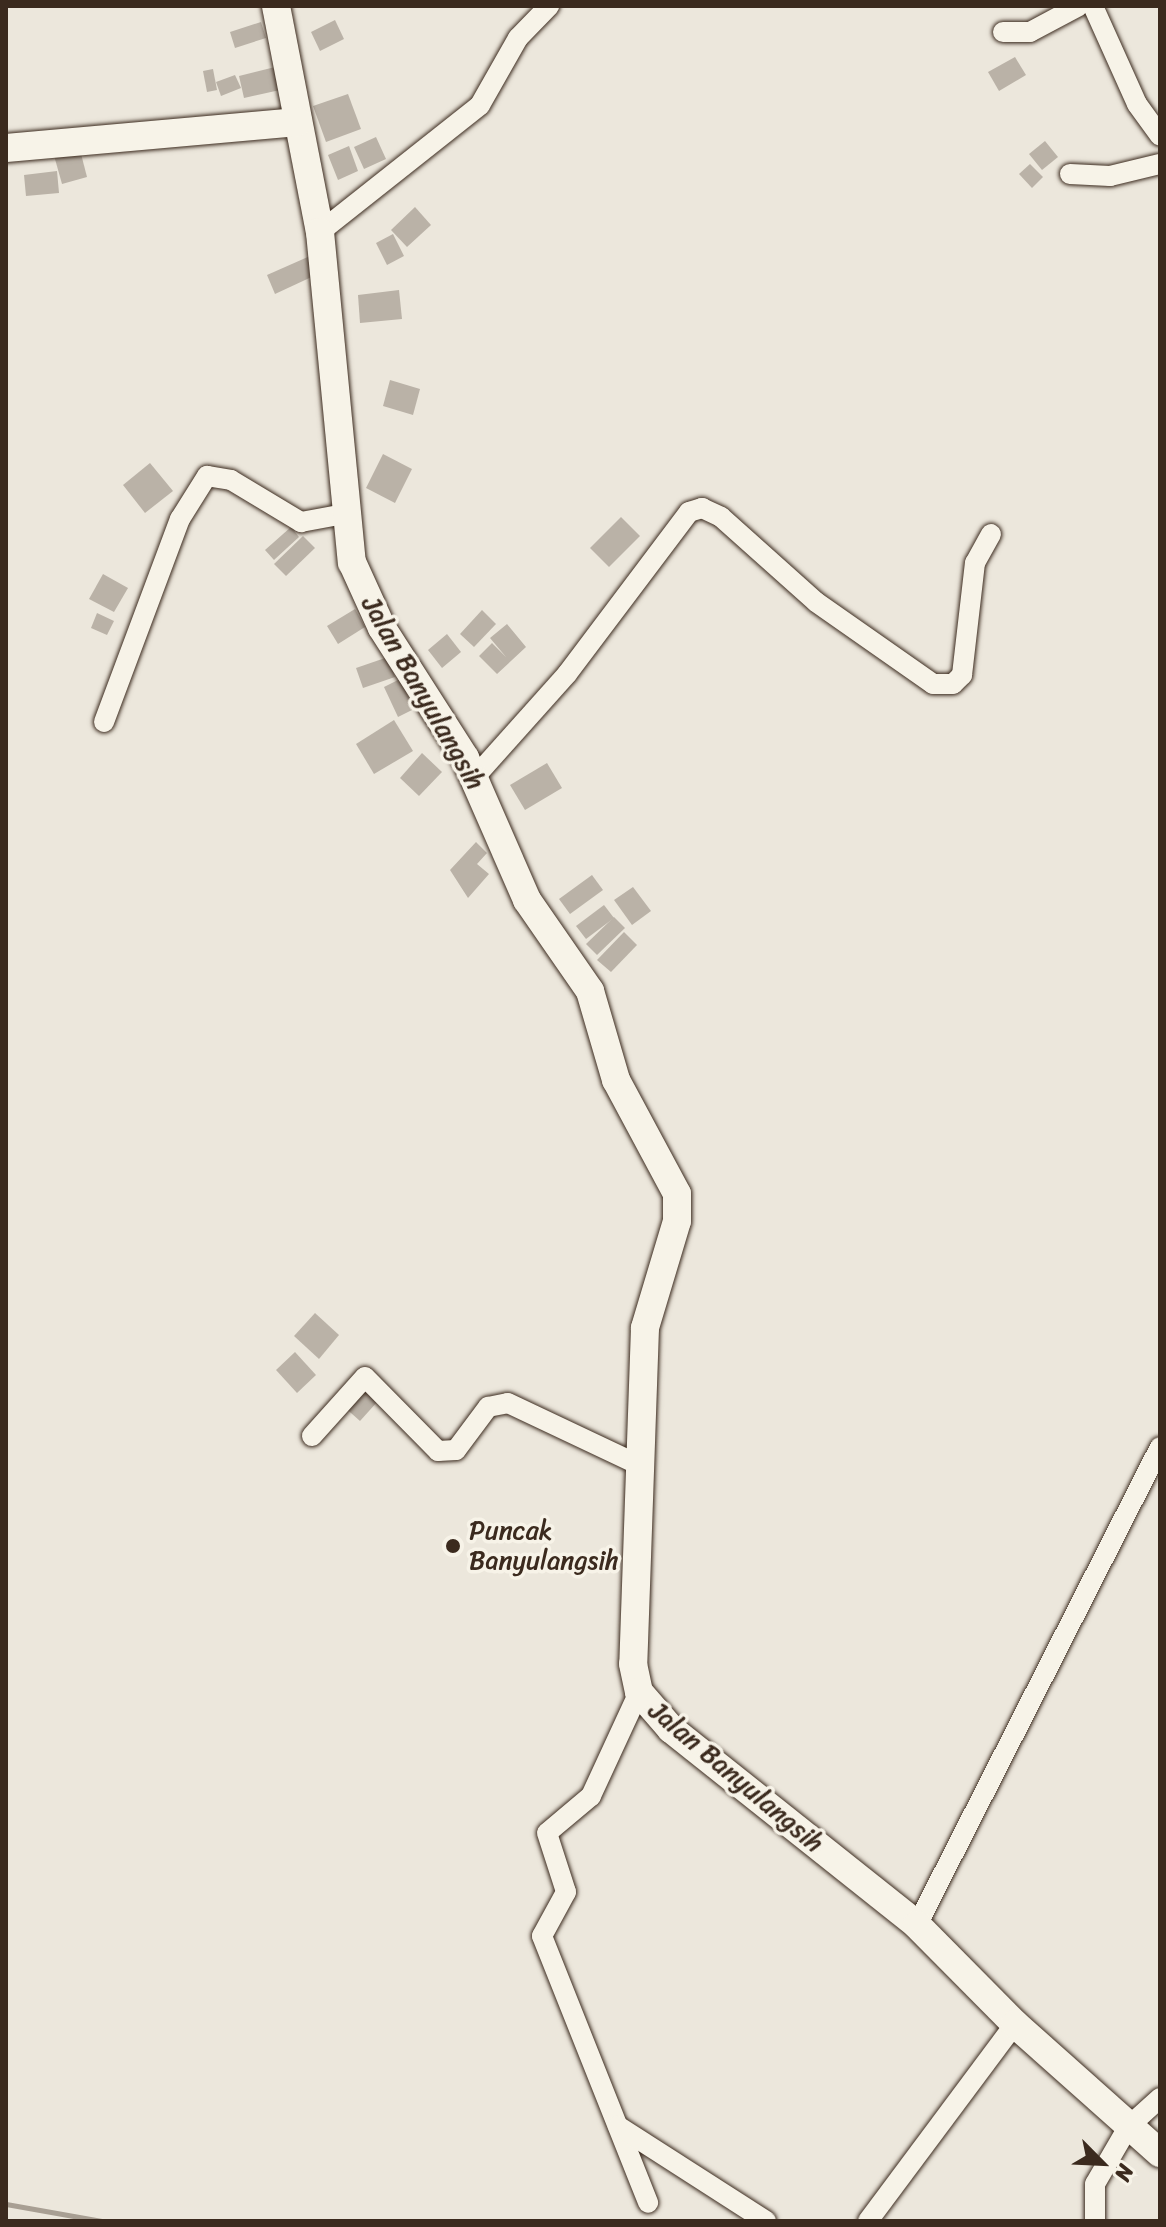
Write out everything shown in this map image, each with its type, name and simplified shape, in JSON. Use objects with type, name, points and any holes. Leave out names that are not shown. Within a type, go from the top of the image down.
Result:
[{"type":"street","name":"Jalan Banyulangsih","points":[[276,6],[320,232],[344,514],[366,597],[475,777],[527,900],[590,991],[616,1080],[677,1194],[674,1236],[648,1304],[633,1664],[639,1692],[671,1729],[917,1925],[1015,2024],[1160,2153]]},
{"type":"street","points":[[320,232],[480,105],[518,38],[549,6]]},
{"type":"street","points":[[1003,32],[1030,32],[1079,6]]},
{"type":"street","points":[[1093,6],[1137,104],[1160,136]]},
{"type":"street","points":[[6,148],[298,122]]},
{"type":"street","points":[[1070,174],[1110,176],[1160,164]]},
{"type":"street","points":[[104,722],[180,519],[207,476],[231,480],[301,522],[344,514]]},
{"type":"street","points":[[475,777],[567,674],[689,512],[702,508],[721,517],[816,602],[933,684],[953,684],[962,675],[975,563],[991,534]]},
{"type":"street","points":[[312,1436],[365,1377],[443,1453],[466,1439],[488,1407],[508,1403],[639,1465]]},
{"type":"street","points":[[917,1925],[1160,1447]]},
{"type":"street","points":[[639,1692],[591,1796],[546,1839],[566,1892],[545,1922],[544,1947],[648,2203]]},
{"type":"street","points":[[868,2221],[1015,2024]]},
{"type":"street","points":[[1095,2221],[1095,2184],[1128,2127],[1160,2098]]},
{"type":"street","points":[[618,2126],[766,2221]]},
{"type":"building","points":[[335,20],[344,39],[320,51],[311,32]]},
{"type":"building","points":[[261,22],[266,38],[235,48],[230,32]]},
{"type":"building","points":[[1015,57],[1026,75],[999,91],[988,72]]},
{"type":"building","points":[[275,67],[280,90],[244,98],[239,76]]},
{"type":"building","points":[[213,69],[217,90],[207,92],[203,71]]},
{"type":"building","points":[[235,75],[241,88],[221,96],[216,82]]},
{"type":"building","points":[[348,94],[361,129],[326,142],[313,106]]},
{"type":"building","points":[[376,137],[386,159],[364,169],[354,147]]},
{"type":"building","points":[[1045,141],[1058,157],[1042,170],[1029,154]]},
{"type":"building","points":[[79,146],[87,177],[62,184],[53,152]]},
{"type":"building","points":[[349,146],[358,171],[338,180],[328,155]]},
{"type":"building","points":[[1030,164],[1043,177],[1032,188],[1019,174]]},
{"type":"building","points":[[57,171],[59,193],[26,196],[24,175]]},
{"type":"building","points":[[415,207],[431,225],[407,247],[391,230]]},
{"type":"building","points":[[393,234],[404,256],[387,265],[376,243]]},
{"type":"building","points":[[310,256],[318,274],[275,294],[267,275]]},
{"type":"building","points":[[399,290],[402,319],[360,323],[358,295]]},
{"type":"building","points":[[390,380],[420,389],[413,415],[383,406]]},
{"type":"building","points":[[383,454],[412,469],[395,503],[366,488]]},
{"type":"building","points":[[150,463],[173,491],[145,513],[123,485]]},
{"type":"building","points":[[621,517],[640,536],[609,567],[590,548]]},
{"type":"building","points":[[291,527],[299,537],[274,560],[265,550]]},
{"type":"building","points":[[303,536],[315,548],[286,576],[274,564]]},
{"type":"building","points":[[103,574],[128,588],[114,612],[89,599]]},
{"type":"building","points":[[355,609],[365,627],[338,644],[327,626]]},
{"type":"building","points":[[482,610],[496,624],[474,647],[460,634]]},
{"type":"building","points":[[97,613],[114,621],[107,635],[91,628]]},
{"type":"building","points":[[507,624],[526,647],[497,674],[479,656],[492,643],[506,657],[490,638]]},
{"type":"building","points":[[447,634],[461,652],[442,668],[428,650]]},
{"type":"building","points":[[388,657],[395,677],[363,688],[356,668]]},
{"type":"building","points":[[400,679],[414,709],[398,717],[384,687]]},
{"type":"building","points":[[394,720],[413,751],[374,774],[356,744]]},
{"type":"building","points":[[422,753],[442,772],[419,796],[400,778]]},
{"type":"building","points":[[547,763],[562,788],[525,810],[510,785]]},
{"type":"building","points":[[476,842],[487,853],[477,864],[489,874],[468,898],[450,870]]},
{"type":"building","points":[[592,875],[603,890],[570,914],[559,899]]},
{"type":"building","points":[[633,887],[651,911],[632,925],[614,900]]},
{"type":"building","points":[[604,905],[614,918],[586,939],[576,926]]},
{"type":"building","points":[[614,917],[625,928],[597,955],[586,944]]},
{"type":"building","points":[[624,932],[637,945],[611,972],[597,960]]},
{"type":"building","points":[[315,1313],[339,1335],[319,1359],[294,1336]]},
{"type":"building","points":[[295,1352],[316,1375],[297,1393],[276,1370]]},
{"type":"building","points":[[360,1385],[378,1401],[360,1421],[342,1405]]},
{"type":"waterway","points":[[6,2204],[101,2221]]},
{"type":"place","name":"Puncak Banyulangsih","points":[[453,1546]]}]
